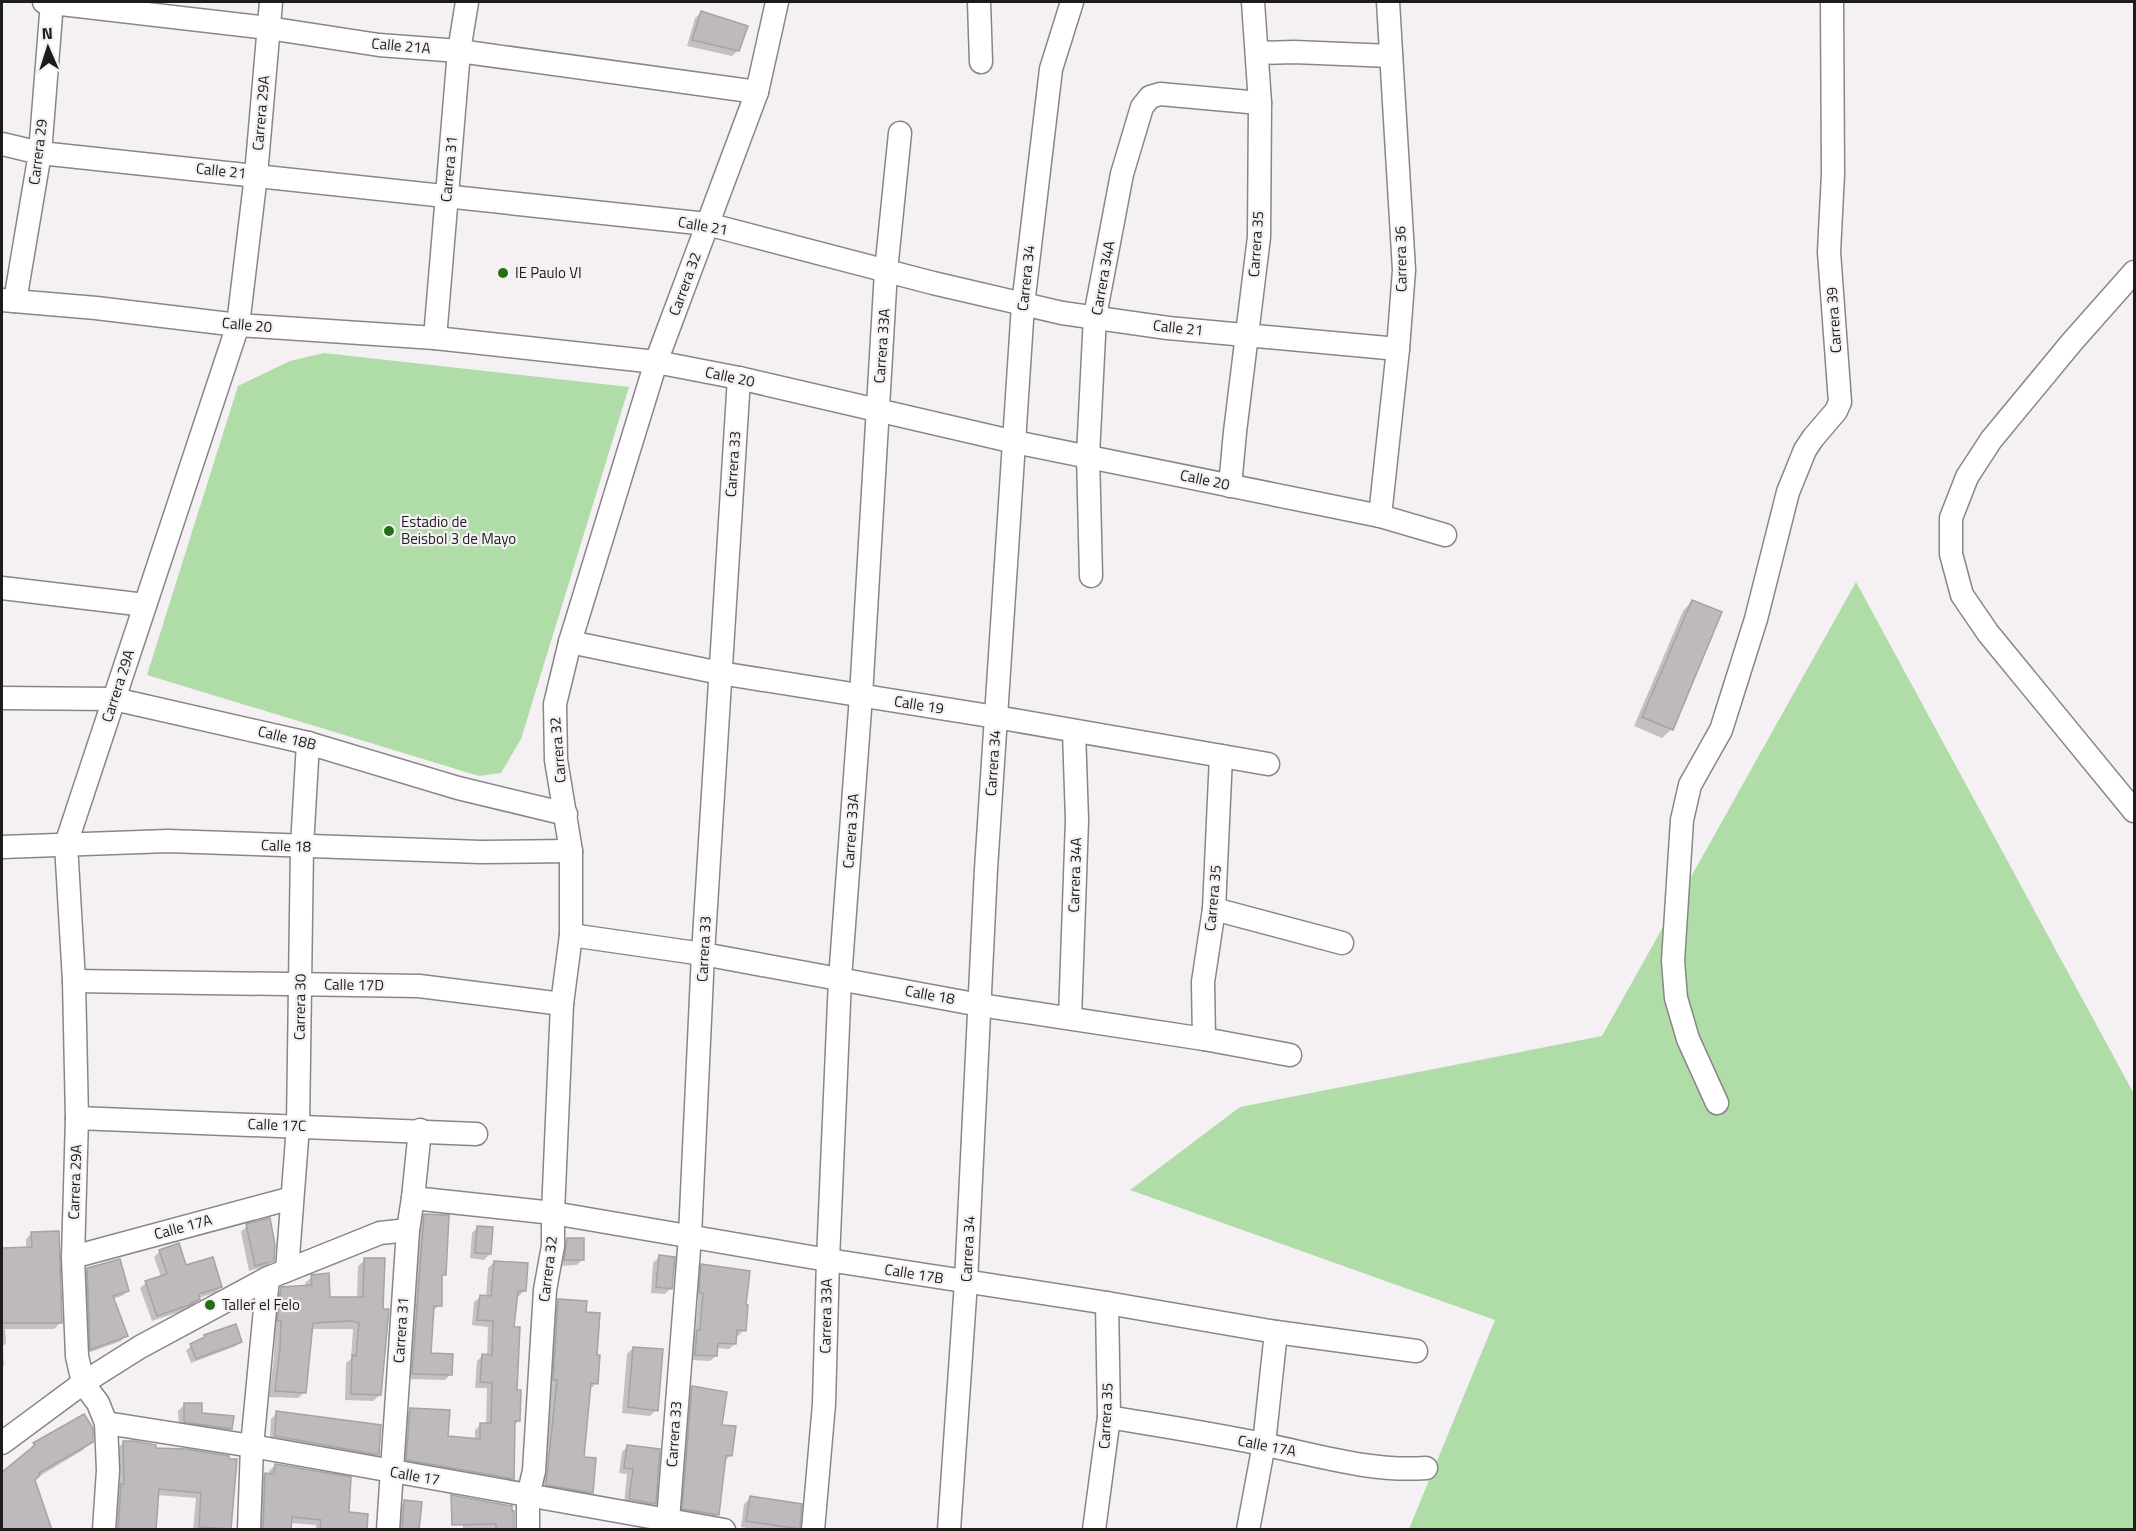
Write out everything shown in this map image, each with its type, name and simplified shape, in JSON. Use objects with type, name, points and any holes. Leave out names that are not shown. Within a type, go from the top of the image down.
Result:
[{"type":"street","name":"Calle 21A","points":[[49,2],[268,28],[379,45],[459,51],[758,92]]},
{"type":"street","name":"Carrera 29","points":[[8,301],[40,153],[49,2]]},
{"type":"street","name":"Carrera 29A","points":[[83,1383],[77,1356],[73,1257],[77,1118],[74,981],[66,844],[238,326],[256,175],[271,2]]},
{"type":"street","name":"Carrera 31","points":[[435,338],[459,51],[467,2]]},
{"type":"street","name":"Carrera 32","points":[[528,1530],[528,1496],[534,1472],[545,1290],[554,1246],[553,1213],[562,1004],[571,935],[571,851],[556,760],[555,704],[570,642],[656,362],[758,92],[777,2]]},
{"type":"street","points":[[979,2],[981,62]]},
{"type":"street","name":"Carrera 34","points":[[949,1530],[966,1282],[996,717],[1023,305],[1051,69],[1072,2]]},
{"type":"street","name":"Carrera 35","points":[[1230,486],[1259,237],[1260,103],[1253,2]]},
{"type":"street","name":"Carrera 36","points":[[1380,516],[1404,270],[1388,2]]},
{"type":"street","name":"Carrera 39","points":[[1717,1103],[1688,1039],[1676,998],[1673,961],[1682,820],[1690,784],[1720,730],[1756,619],[1788,492],[1805,450],[1836,411],[1840,402],[1829,252],[1833,174],[1832,2]]},
{"type":"street","points":[[1258,53],[1294,52],[1391,56]]},
{"type":"street","name":"Carrera 34A","points":[[1091,576],[1088,455],[1095,316],[1122,174],[1142,107],[1150,97],[1160,94],[1260,103]]},
{"type":"street","name":"Carrera 33A","points":[[813,1530],[824,1404],[840,979],[861,696],[886,271],[900,133]]},
{"type":"street","name":"Calle 21","points":[[2,144],[40,153],[706,225],[1062,313],[1168,328],[1398,349]]},
{"type":"street","points":[[2134,272],[2072,342],[1991,440],[1967,477],[1950,518],[1951,554],[1962,595],[1988,633],[2134,811]]},
{"type":"street","name":"Calle 20","points":[[8,301],[96,308],[238,326],[435,338],[656,362],[738,378],[1015,442],[1380,516],[1445,535]]},
{"type":"street","name":"Carrera 33","points":[[682,1525],[690,1236],[703,954],[738,378]]},
{"type":"street","points":[[2,588],[145,605]]},
{"type":"street","name":"Calle 19","points":[[570,642],[720,674],[996,717],[1268,764]]},
{"type":"street","name":"Calle 18B","points":[[2,698],[114,699],[308,743],[458,788],[566,814]]},
{"type":"street","name":"Carrera 34A","points":[[1070,1018],[1077,820],[1074,731]]},
{"type":"street","name":"Carrera 30","points":[[249,1530],[252,1446],[277,1274],[292,1198],[298,1126],[302,846],[308,743]]},
{"type":"street","name":"Carrera 35","points":[[1204,1039],[1203,982],[1214,909],[1221,756]]},
{"type":"street","name":"Calle 18","points":[[2,847],[168,842],[482,852],[571,851]]},
{"type":"street","points":[[1214,909],[1342,943]]},
{"type":"street","name":"Calle 18","points":[[571,935],[703,954],[980,1005],[1204,1039],[1290,1055]]},
{"type":"street","name":"Calle 17D","points":[[74,981],[419,986],[562,1004]]},
{"type":"street","name":"Calle 17C","points":[[77,1118],[476,1134]]},
{"type":"street","name":"Carrera 31","points":[[388,1530],[408,1230],[420,1130]]},
{"type":"street","name":"Calle 17A","points":[[73,1257],[292,1198]]},
{"type":"street","name":"Calle 17B","points":[[413,1198],[553,1213],[1276,1332],[1416,1351]]},
{"type":"street","points":[[2,1443],[83,1383],[140,1347],[277,1274],[380,1233],[408,1230]]},
{"type":"street","name":"Carrera 35","points":[[1094,1530],[1109,1417],[1107,1303]]},
{"type":"street","points":[[1248,1530],[1264,1444],[1276,1332]]},
{"type":"street","points":[[83,1383],[98,1403],[106,1423],[108,1470],[104,1530]]},
{"type":"street","name":"Calle 17A","points":[[1109,1417],[1264,1444],[1378,1468],[1401,1470],[1426,1468]]},
{"type":"street","name":"Calle 17","points":[[106,1423],[252,1446],[682,1525],[724,1530]]},
{"type":"green space","name":"Estadio de Beisbol 3 de Mayo","points":[[324,353],[629,387],[521,739],[501,773],[479,776],[147,675],[238,386],[290,361]]},
{"type":"green space","points":[[1856,582],[2134,1094],[2134,1529],[1409,1529],[1495,1320],[1130,1190],[1240,1107],[1602,1036]]},
{"type":"building","points":[[701,11],[748,26],[739,51],[692,40]]},
{"type":"building","points":[[1692,600],[1722,612],[1673,730],[1642,717]]},
{"type":"building","points":[[424,1214],[449,1215],[446,1275],[442,1275],[442,1306],[434,1306],[431,1353],[453,1354],[452,1375],[412,1374]]},
{"type":"building","points":[[270,1218],[275,1245],[274,1261],[255,1266],[246,1224]]},
{"type":"building","points":[[477,1226],[493,1227],[491,1254],[475,1253]]},
{"type":"building","points":[[59,1231],[62,1323],[2,1323],[2,1248],[32,1247],[31,1232]]},
{"type":"building","points":[[567,1238],[584,1238],[584,1260],[564,1260]]},
{"type":"building","points":[[179,1243],[186,1265],[213,1257],[222,1287],[199,1294],[200,1299],[189,1305],[157,1316],[145,1281],[167,1274],[159,1250]]},
{"type":"building","points":[[659,1255],[675,1257],[672,1289],[656,1287]]},
{"type":"building","points":[[364,1258],[385,1258],[383,1309],[389,1309],[381,1395],[351,1394],[352,1355],[356,1356],[359,1323],[351,1321],[313,1323],[306,1393],[275,1391],[280,1348],[281,1321],[277,1321],[281,1287],[312,1285],[311,1275],[329,1273],[330,1297],[363,1297]]},
{"type":"building","points":[[120,1259],[129,1291],[113,1296],[128,1336],[90,1350],[87,1268]]},
{"type":"building","points":[[494,1261],[528,1263],[526,1291],[518,1291],[514,1327],[520,1327],[517,1390],[521,1390],[520,1421],[515,1421],[514,1479],[406,1460],[410,1408],[450,1410],[448,1436],[480,1439],[480,1423],[491,1423],[492,1383],[480,1382],[482,1354],[492,1355],[493,1321],[477,1320],[480,1295],[491,1296]]},
{"type":"building","points":[[701,1264],[750,1271],[746,1331],[737,1330],[736,1344],[718,1343],[717,1356],[695,1355],[703,1294],[699,1292]]},
{"type":"building","points":[[558,1299],[587,1301],[586,1312],[600,1313],[597,1355],[600,1355],[598,1384],[591,1383],[584,1457],[596,1458],[593,1493],[546,1485],[557,1380],[553,1380]]},
{"type":"building","points":[[236,1324],[242,1342],[196,1359],[190,1344],[205,1337],[204,1335]]},
{"type":"building","points":[[633,1347],[663,1349],[658,1411],[628,1407]]},
{"type":"building","points":[[692,1386],[727,1392],[722,1425],[736,1426],[732,1456],[726,1455],[719,1515],[682,1509]]},
{"type":"building","points":[[184,1403],[202,1403],[202,1413],[234,1416],[232,1429],[184,1422]]},
{"type":"building","points":[[276,1411],[381,1425],[379,1455],[275,1436]]},
{"type":"building","points":[[84,1414],[93,1428],[93,1442],[39,1473],[40,1475],[35,1480],[52,1530],[2,1530],[2,1472],[35,1445],[33,1443]]},
{"type":"building","points":[[123,1441],[156,1445],[156,1448],[186,1449],[237,1459],[231,1529],[199,1527],[201,1493],[159,1489],[156,1530],[118,1530],[121,1484],[124,1484]]},
{"type":"building","points":[[627,1445],[660,1449],[656,1504],[629,1499],[633,1469],[624,1468]]},
{"type":"building","points":[[275,1464],[351,1477],[349,1512],[368,1514],[367,1530],[320,1530],[321,1520],[292,1517],[291,1530],[263,1530],[265,1473],[274,1474]]},
{"type":"building","points":[[451,1495],[512,1506],[514,1530],[496,1530],[496,1524],[452,1525]]},
{"type":"building","points":[[750,1496],[802,1504],[800,1529],[746,1521]]},
{"type":"building","points":[[404,1500],[422,1502],[419,1530],[402,1530]]},
{"type":"place","name":"IE Paulo VI","points":[[503,273]]},
{"type":"place","name":"Estadio de Beisbol 3 de Mayo","points":[[389,531]]},
{"type":"place","name":"Taller el Felo","points":[[210,1305]]}]
